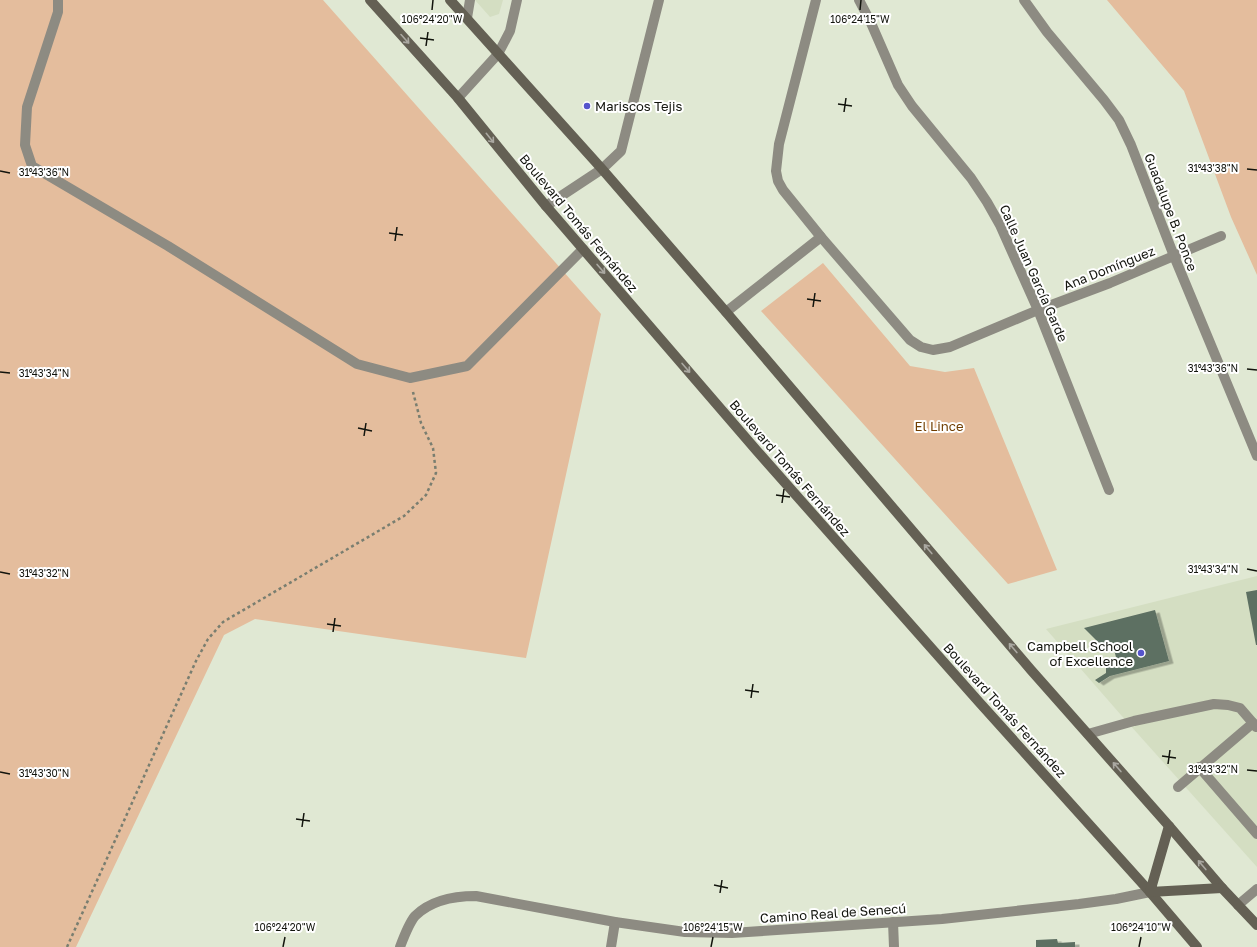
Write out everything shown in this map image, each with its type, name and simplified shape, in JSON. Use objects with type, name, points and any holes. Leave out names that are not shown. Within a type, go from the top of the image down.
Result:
[{"type":"main road","name":"Boulevard Tomás Fernández","points":[[370,0],[458,98],[546,206],[757,451],[979,702],[1150,892],[1197,947]]},
{"type":"main road","points":[[450,0],[602,169],[1026,664],[1222,888],[1257,925]]},
{"type":"main road","points":[[1169,826],[1150,892],[1222,888]]},
{"type":"street","points":[[58,0],[58,12],[27,107],[25,145],[32,166],[168,246],[357,364],[410,378],[466,366],[583,249]]},
{"type":"street","points":[[466,18],[470,0]]},
{"type":"street","points":[[458,98],[498,54],[510,31],[518,0]]},
{"type":"street","points":[[546,206],[602,169],[621,151],[659,0]]},
{"type":"street","name":"Ana Domínguez","points":[[816,0],[779,144],[776,170],[778,181],[783,190],[821,237],[910,340],[921,347],[933,350],[950,347],[1038,310],[1110,283],[1221,236]]},
{"type":"street","name":"Calle Juan García Garde","points":[[860,0],[902,90],[912,106],[971,178],[1000,225],[1038,310],[1109,490]]},
{"type":"street","name":"Guadalupe B. Ponce","points":[[1024,0],[1047,32],[1104,100],[1118,120],[1131,145],[1174,256],[1257,456]]},
{"type":"street","points":[[726,312],[821,237]]},
{"type":"street","points":[[1088,734],[1134,721],[1214,704],[1240,708],[1255,726],[1199,767],[1178,786]]},
{"type":"street","points":[[1199,767],[1257,834]]},
{"type":"street","points":[[1238,905],[1257,889]]},
{"type":"street","name":"Camino Real de Senecú","points":[[400,947],[414,917],[429,906],[445,899],[459,896],[476,896],[615,922],[686,932],[732,933],[942,919],[1080,904],[1150,892]]},
{"type":"street","points":[[611,947],[615,922]]},
{"type":"street","points":[[892,922],[894,947]]},
{"type":"path","points":[[67,947],[196,661],[208,639],[223,622],[404,516],[426,495],[436,472],[433,448],[421,423],[410,378]]},
{"type":"shaded area","points":[[475,0],[503,0],[499,14],[490,17]]},
{"type":"shaded area","points":[[1257,576],[1257,867],[1046,629]]},
{"type":"green space","points":[[0,0],[323,0],[601,314],[526,658],[255,619],[224,635],[76,947],[0,947]]},
{"type":"green space","points":[[1107,0],[1257,0],[1257,275],[1231,217],[1184,91]]},
{"type":"green space","name":"El Lince","points":[[823,263],[910,366],[945,372],[974,368],[1057,570],[1008,584],[761,311]]},
{"type":"building","points":[[1257,590],[1257,645],[1256,645],[1246,592]]},
{"type":"building","name":"Campbell School of Excellence","points":[[1155,610],[1169,661],[1110,676],[1099,683],[1095,680],[1106,673],[1106,663],[1117,661],[1112,642],[1101,645],[1084,628]]},
{"type":"building","points":[[1057,939],[1058,943],[1075,942],[1075,947],[1036,947],[1036,940]]},
{"type":"place","name":"Mariscos Tejis","points":[[587,106]]},
{"type":"place","name":"Campbell School of Excellence","points":[[1141,653]]}]
